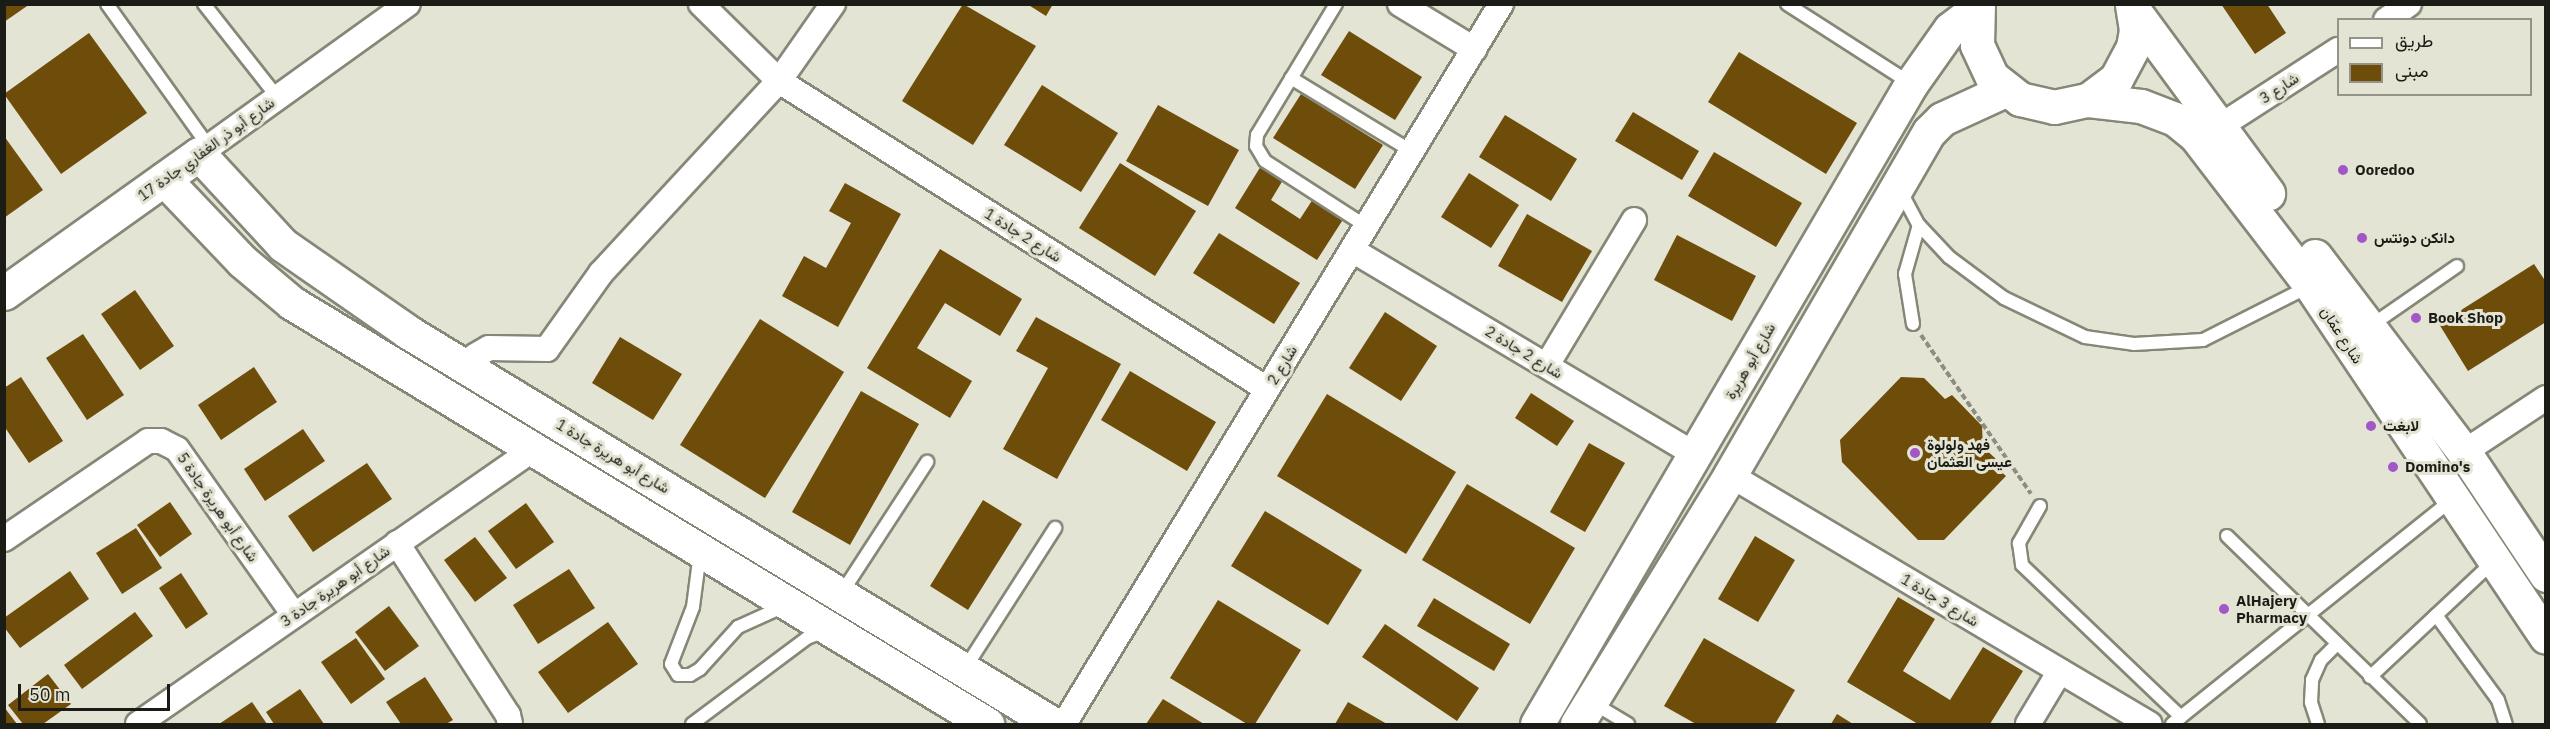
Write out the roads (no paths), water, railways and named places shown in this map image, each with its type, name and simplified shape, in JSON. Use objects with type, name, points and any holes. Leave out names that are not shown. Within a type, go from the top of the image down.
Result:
[{"type":"street","name":"شارع أبو ذر الغفاري جادة 17","points":[[4,293],[408,4]]},
{"type":"street","name":"شارع 2 جادة 1","points":[[700,4],[778,81],[1267,389]]},
{"type":"street","points":[[469,368],[475,356],[489,348],[547,349],[601,273],[778,81],[832,4]]},
{"type":"street","points":[[1400,4],[1474,49]]},
{"type":"street","name":"شارع 2","points":[[1064,724],[1500,4]]},
{"type":"street","points":[[2389,18],[2409,4]]},
{"type":"street","points":[[1978,7],[1975,27],[1983,62],[2005,90],[2020,99],[2045,106],[2088,100],[2110,85],[2127,64],[2136,30],[2133,8]]},
{"type":"street","name":"شارع أبو هريرة","points":[[1537,724],[1911,84],[1950,29],[1978,7]]},
{"type":"street","name":"شارع عمّان","points":[[2133,8],[2218,127],[2464,452],[2546,575]]},
{"type":"street","name":"شارع 3","points":[[2218,127],[2337,51]]},
{"type":"street","points":[[1584,713],[1730,476],[1897,181],[1929,132],[1942,119],[2005,90]]},
{"type":"street","name":"شارع عمّان","points":[[2088,100],[2141,106],[2175,119],[2195,135],[2311,286],[2546,637]]},
{"type":"street","name":"شارع أبو هريرة جادة 1","points":[[204,151],[283,245],[408,332],[1053,724]]},
{"type":"street","points":[[164,179],[242,261],[292,303],[987,724]]},
{"type":"street","points":[[1547,365],[1634,220]]},
{"type":"street","name":"شارع 2 جادة 2","points":[[1352,250],[1696,455]]},
{"type":"street","points":[[2464,452],[2546,398]]},
{"type":"street","name":"شارع أبو هريرة جادة 5","points":[[4,539],[147,441],[161,441],[177,448],[294,615]]},
{"type":"street","name":"شارع أبو هريرة جادة 3","points":[[138,724],[533,449]]},
{"type":"street","name":"شارع 3 جادة 1","points":[[1730,476],[2150,724]]},
{"type":"street","points":[[397,543],[508,715],[510,724]]},
{"type":"street","points":[[2028,724],[2060,671]]},
{"type":"lane","points":[[107,4],[204,151]]},
{"type":"lane","points":[[204,4],[278,98]]},
{"type":"lane","points":[[1336,4],[1257,135],[1258,152],[1265,161],[1366,226]]},
{"type":"lane","points":[[1786,4],[1911,84]]},
{"type":"lane","points":[[1291,78],[1411,151]]},
{"type":"lane","points":[[1897,181],[1919,225],[1949,257],[2004,298],[2085,336],[2112,341],[2162,345],[2203,340],[2311,286]]},
{"type":"lane","points":[[1913,324],[1905,274],[1919,225]]},
{"type":"lane","points":[[2368,327],[2457,266]]},
{"type":"lane","points":[[840,595],[927,462]]},
{"type":"lane","points":[[2040,506],[2019,543],[2022,565],[2176,721],[2453,499]]},
{"type":"lane","points":[[963,671],[1055,528]]},
{"type":"lane","points":[[2227,536],[2420,724]]},
{"type":"lane","points":[[700,549],[700,573],[693,607],[671,664],[678,675],[690,675],[700,669],[738,627],[791,604]]},
{"type":"lane","points":[[2370,677],[2494,561]]},
{"type":"lane","points":[[2436,615],[2498,700],[2506,724]]},
{"type":"lane","points":[[692,724],[807,638],[831,628]]},
{"type":"lane","points":[[2318,724],[2311,702],[2312,680],[2321,660],[2337,644]]},
{"type":"lane","points":[[1584,713],[1628,724]]},
{"type":"place","name":"Ooredoo","points":[[2343,170]]},
{"type":"place","name":"دانكن دونتس","points":[[2362,238]]},
{"type":"place","name":"Book Shop","points":[[2416,318]]},
{"type":"place","name":"لابغت","points":[[2371,426]]},
{"type":"place","name":"فهد ولولوة عيسى العثمان","points":[[1915,453]]},
{"type":"place","name":"Domino's","points":[[2393,467]]},
{"type":"place","name":"AlHajery Pharmacy","points":[[2224,609]]}]
